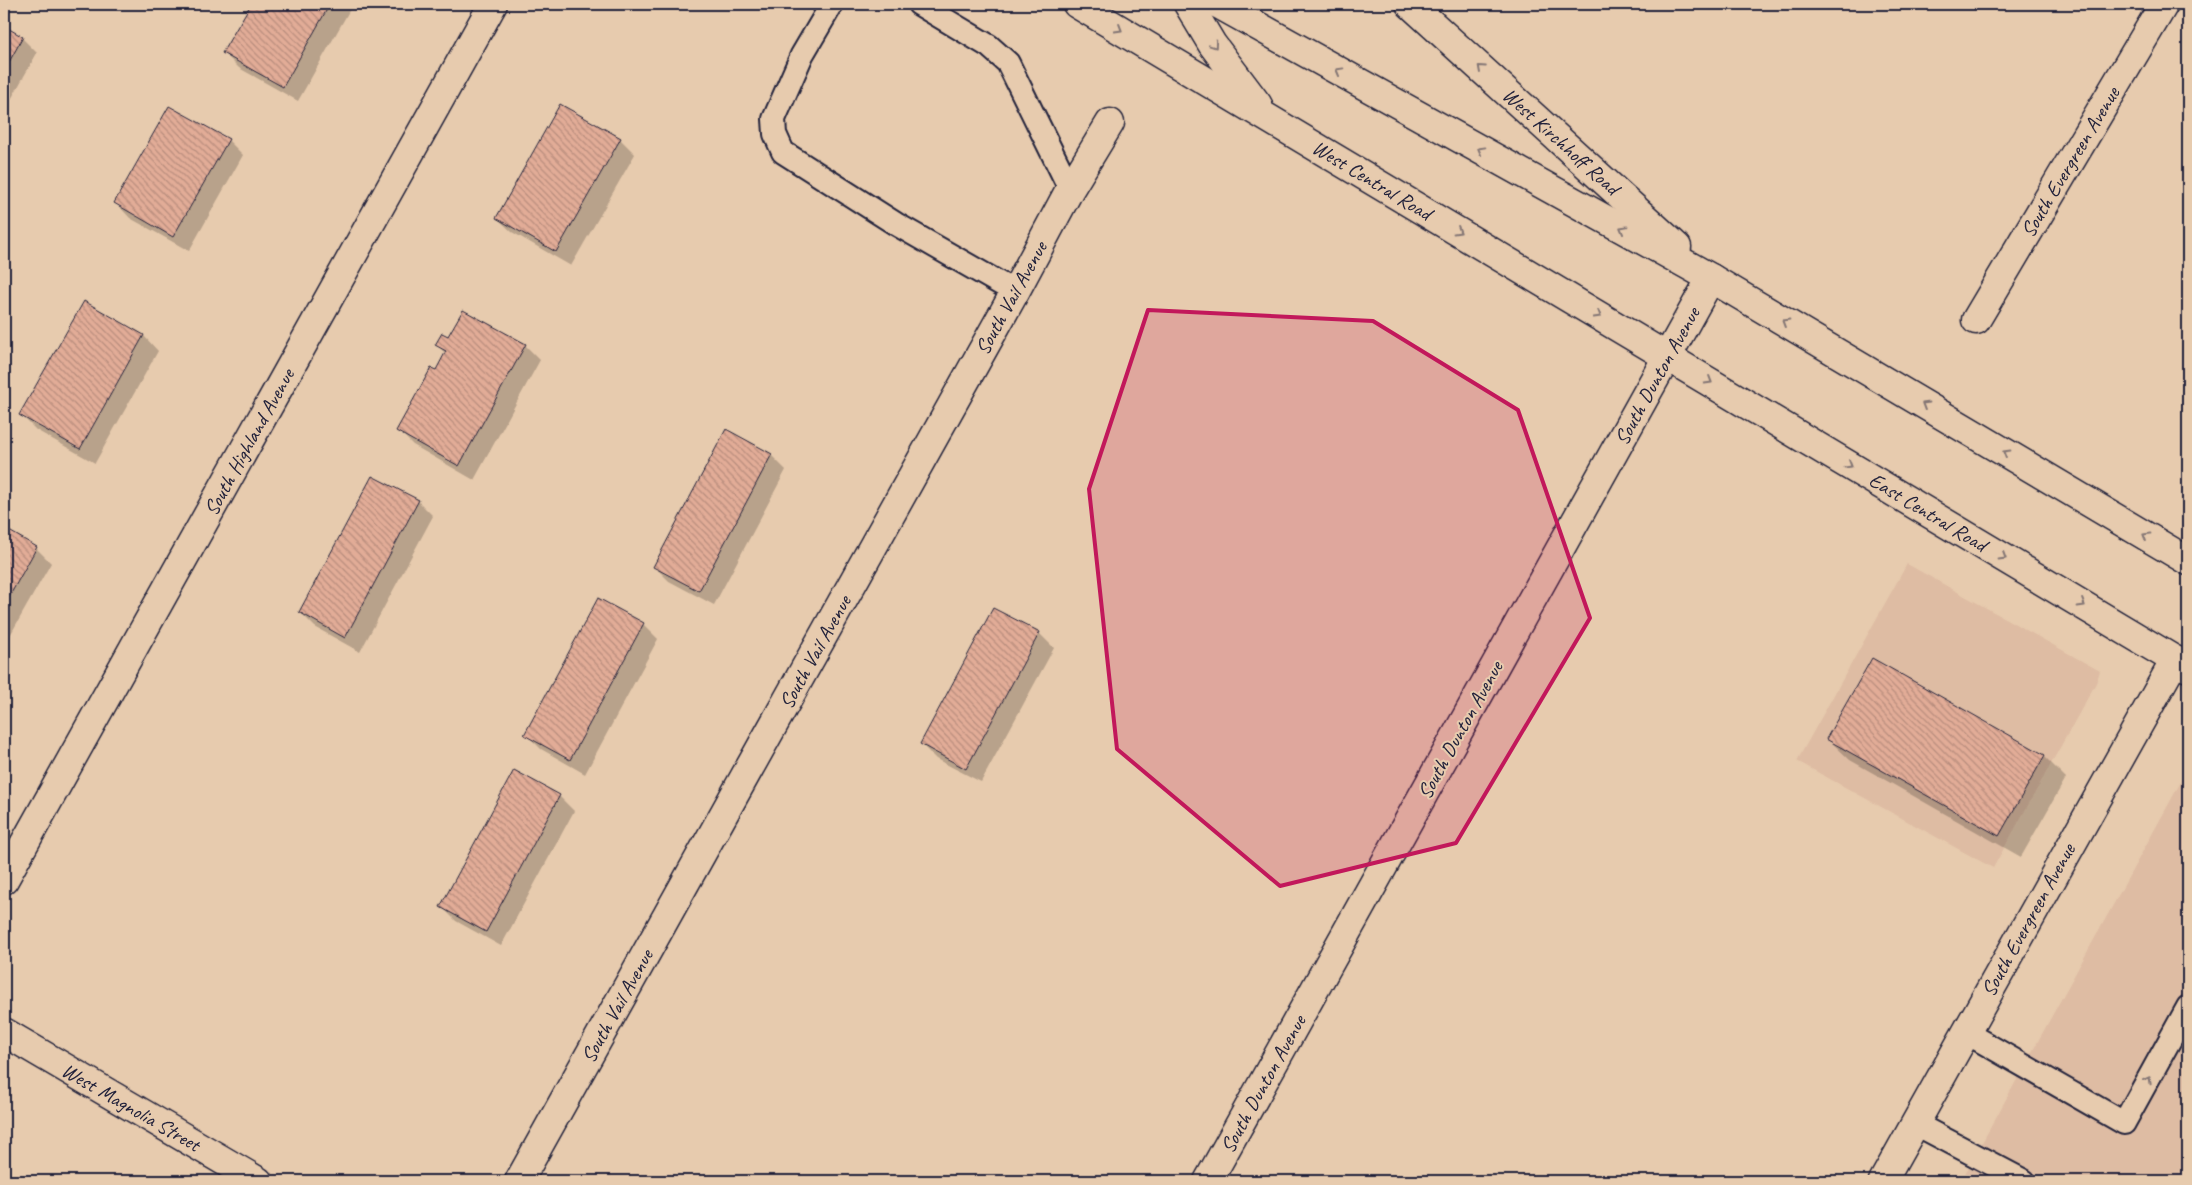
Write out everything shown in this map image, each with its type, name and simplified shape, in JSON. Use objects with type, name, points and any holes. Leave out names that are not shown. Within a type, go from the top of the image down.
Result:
[{"type":"street","name":"South Highland Avenue","points":[[4,880],[494,4]]},
{"type":"street","name":"West Central Road","points":[[1077,4],[1668,356]]},
{"type":"street","points":[[1188,4],[1212,44],[1266,117]]},
{"type":"street","points":[[1218,4],[1711,278],[2188,560]]},
{"type":"street","name":"West Kirchhoff Road","points":[[1410,4],[1711,278]]},
{"type":"street","name":"South Evergreen Avenue","points":[[1976,320],[2164,4]]},
{"type":"street","name":"South Vail Avenue","points":[[519,1181],[1015,292],[1070,189],[1110,123]]},
{"type":"street","name":"South Dunton Avenue","points":[[1208,1181],[1711,278]]},
{"type":"street","name":"East Central Road","points":[[1668,356],[2181,664]]},
{"type":"street","name":"South Evergreen Avenue","points":[[1883,1181],[1965,1032],[2181,664]]},
{"type":"street","name":"West Magnolia Street","points":[[4,1032],[258,1181]]},
{"type":"lane","points":[[832,4],[802,55],[774,118],[775,134],[783,152],[896,224],[1015,292]]},
{"type":"lane","points":[[919,4],[989,46],[1008,63],[1070,189]]},
{"type":"lane","points":[[1965,1032],[2124,1123],[2188,1007]]},
{"type":"lane","points":[[1914,1123],[2024,1181]]},
{"type":"highlighted area","points":[[1148,310],[1373,321],[1518,410],[1590,618],[1456,843],[1280,886],[1117,749],[1089,489]]},
{"type":"shaded area","points":[[1907,564],[2100,671],[2096,683],[1993,868],[1797,761]]},
{"type":"shaded area","points":[[2188,769],[2188,1181],[1961,1181]]},
{"type":"building","points":[[251,4],[330,4],[283,87],[222,53]]},
{"type":"building","points":[[4,26],[23,37],[4,71]]},
{"type":"building","points":[[560,104],[621,138],[556,252],[496,218]]},
{"type":"building","points":[[169,106],[229,139],[173,237],[114,203]]},
{"type":"building","points":[[84,301],[144,335],[80,449],[19,415]]},
{"type":"building","points":[[463,310],[526,344],[459,466],[396,431],[431,368],[436,370],[446,351],[435,345],[442,333],[448,336]]},
{"type":"building","points":[[726,429],[772,454],[699,591],[653,567]]},
{"type":"building","points":[[372,476],[419,500],[345,638],[299,612]]},
{"type":"building","points":[[4,528],[37,547],[4,606]]},
{"type":"building","points":[[598,598],[644,623],[570,760],[524,735]]},
{"type":"building","points":[[993,608],[1040,632],[966,769],[920,744]]},
{"type":"building","points":[[1872,658],[2045,755],[1999,836],[1826,739]]},
{"type":"building","points":[[514,770],[560,795],[486,932],[440,907]]}]
